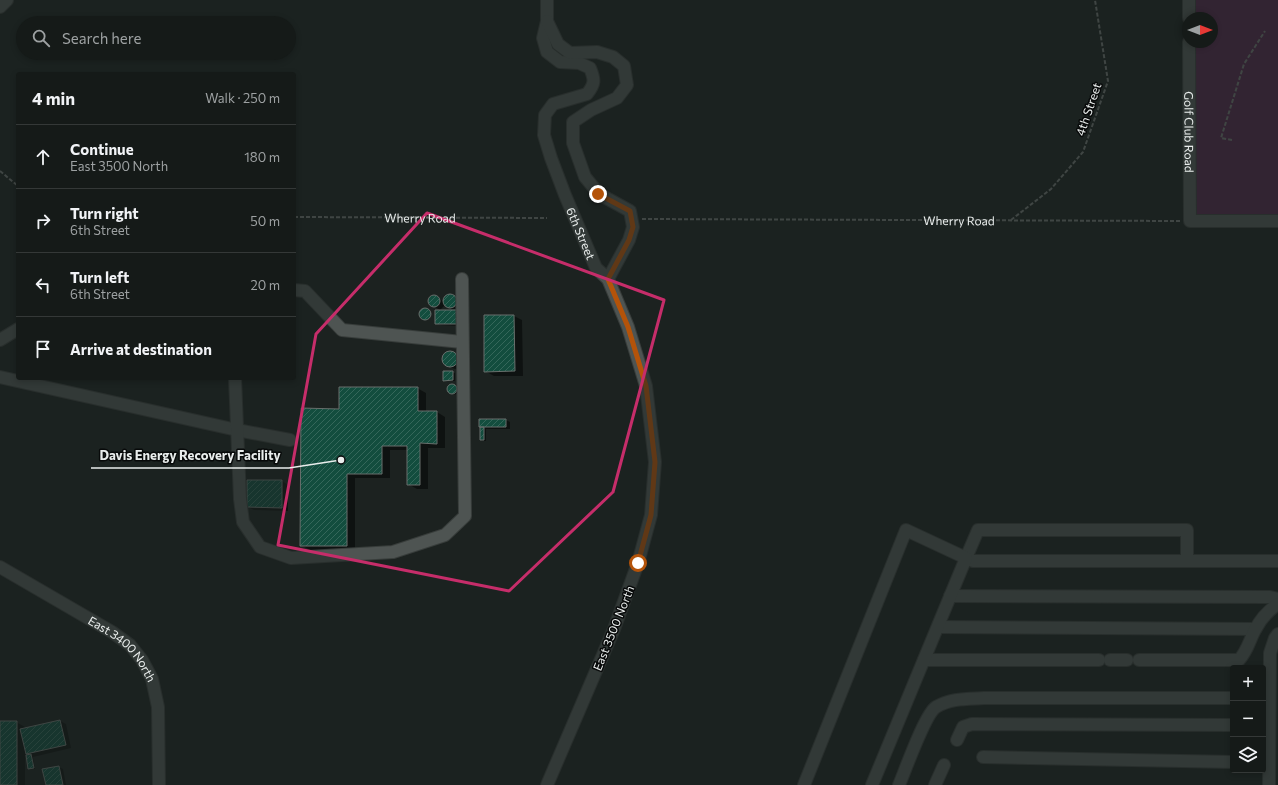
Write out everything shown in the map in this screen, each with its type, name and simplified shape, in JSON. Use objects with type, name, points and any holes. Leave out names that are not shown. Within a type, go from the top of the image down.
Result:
[{"type":"street","points":[[0,7],[7,0]]},
{"type":"street","name":"6th Street","points":[[547,0],[547,21],[543,38],[547,52],[560,62],[579,63],[590,68],[593,77],[593,86],[587,94],[553,104],[544,115],[544,135],[550,158],[564,195],[596,268],[608,279],[629,240],[633,227],[630,211],[598,194],[585,177],[573,143],[573,122],[591,110],[617,98],[627,86],[624,66],[612,57],[597,52],[570,53],[558,44],[547,21]]},
{"type":"street","points":[[1189,0],[1189,12]]},
{"type":"street","name":"Golf Club Road","points":[[1189,48],[1190,221]]},
{"type":"street","points":[[1190,221],[1278,221]]},
{"type":"street","points":[[235,380],[240,499],[243,522],[260,547],[291,558],[393,552],[445,535],[465,516],[462,279]]},
{"type":"street","name":"East 3500 North","points":[[547,785],[614,629],[638,563],[651,515],[655,462],[646,386],[628,327],[608,279]]},
{"type":"street","points":[[296,290],[305,290],[342,330],[462,342]]},
{"type":"street","points":[[0,340],[16,331]]},
{"type":"street","points":[[0,377],[237,430],[290,440]]},
{"type":"street","points":[[804,785],[906,530],[973,561],[1278,561]]},
{"type":"street","points":[[872,785],[978,530],[1187,530],[1187,561]]},
{"type":"street","name":"East 3400 North","points":[[0,567],[112,632],[130,645],[142,660],[152,679],[158,707],[159,785]]},
{"type":"street","points":[[950,596],[1262,597],[1278,599]]},
{"type":"street","points":[[924,660],[1239,660],[1245,653],[1255,629],[1271,608],[1278,604]]},
{"type":"street","points":[[938,627],[1255,629]]},
{"type":"street","points":[[1269,785],[1270,761],[1266,698],[1270,653],[1275,638],[1278,634]]},
{"type":"street","points":[[899,785],[923,726],[934,708],[953,700],[984,698],[1230,698]]},
{"type":"street","points":[[957,740],[963,727],[972,724],[1230,725]]},
{"type":"street","points":[[983,757],[1230,762]]},
{"type":"street","points":[[935,785],[944,765]]},
{"type":"path","name":"4th Street","points":[[1010,221],[1051,189],[1083,152],[1108,81],[1095,0]]},
{"type":"path","points":[[1232,140],[1221,138],[1244,64],[1265,31]]},
{"type":"path","points":[[0,171],[16,184]]},
{"type":"path","name":"Wherry Road","points":[[296,217],[547,218]]},
{"type":"path","name":"Wherry Road","points":[[639,219],[1190,221]]},
{"type":"highlighted area","points":[[427,213],[664,300],[613,492],[509,591],[278,545],[316,334]]},
{"type":"shaded area","points":[[1195,0],[1278,0],[1278,215],[1194,215],[1195,48],[1218,48],[1218,12],[1195,12]]},
{"type":"building","points":[[447,294],[453,294],[457,298],[457,304],[453,308],[447,308],[443,304],[443,298]]},
{"type":"building","points":[[436,295],[439,296],[439,306],[432,307],[429,306],[428,299],[429,296]]},
{"type":"building","points":[[425,308],[429,310],[431,314],[429,318],[425,320],[421,318],[419,314],[421,310]]},
{"type":"building","points":[[435,310],[457,310],[457,324],[435,324]]},
{"type":"building","points":[[484,315],[514,315],[515,371],[484,372]]},
{"type":"building","points":[[450,351],[456,353],[458,359],[456,365],[450,367],[444,365],[442,359],[444,353]]},
{"type":"building","points":[[443,371],[453,371],[453,380],[443,381]]},
{"type":"building","points":[[450,384],[454,384],[456,385],[456,393],[450,394],[447,391],[447,387]]},
{"type":"building","points":[[339,387],[418,387],[418,411],[437,411],[437,444],[420,443],[420,485],[407,485],[407,446],[382,446],[382,474],[347,474],[347,546],[300,546],[301,408],[339,409]]},
{"type":"building","points":[[479,419],[506,419],[506,427],[479,427]]},
{"type":"building","points":[[480,427],[484,427],[484,440],[480,440]]},
{"type":"building","points":[[247,480],[282,480],[282,508],[247,507]]},
{"type":"building","points":[[60,720],[66,745],[26,754],[20,729]]},
{"type":"building","points":[[0,721],[17,721],[17,785],[0,785]]},
{"type":"building","points":[[31,754],[34,768],[28,769],[26,755]]},
{"type":"building","points":[[59,766],[63,785],[46,785],[42,769]]},
{"type":"place","name":"Davis Energy Recovery Facility","points":[[341,460]]},
{"type":"route","points":[[598,194],[630,211],[633,227],[629,240],[608,279],[628,327],[646,386],[655,462],[651,515],[638,563]]}]
